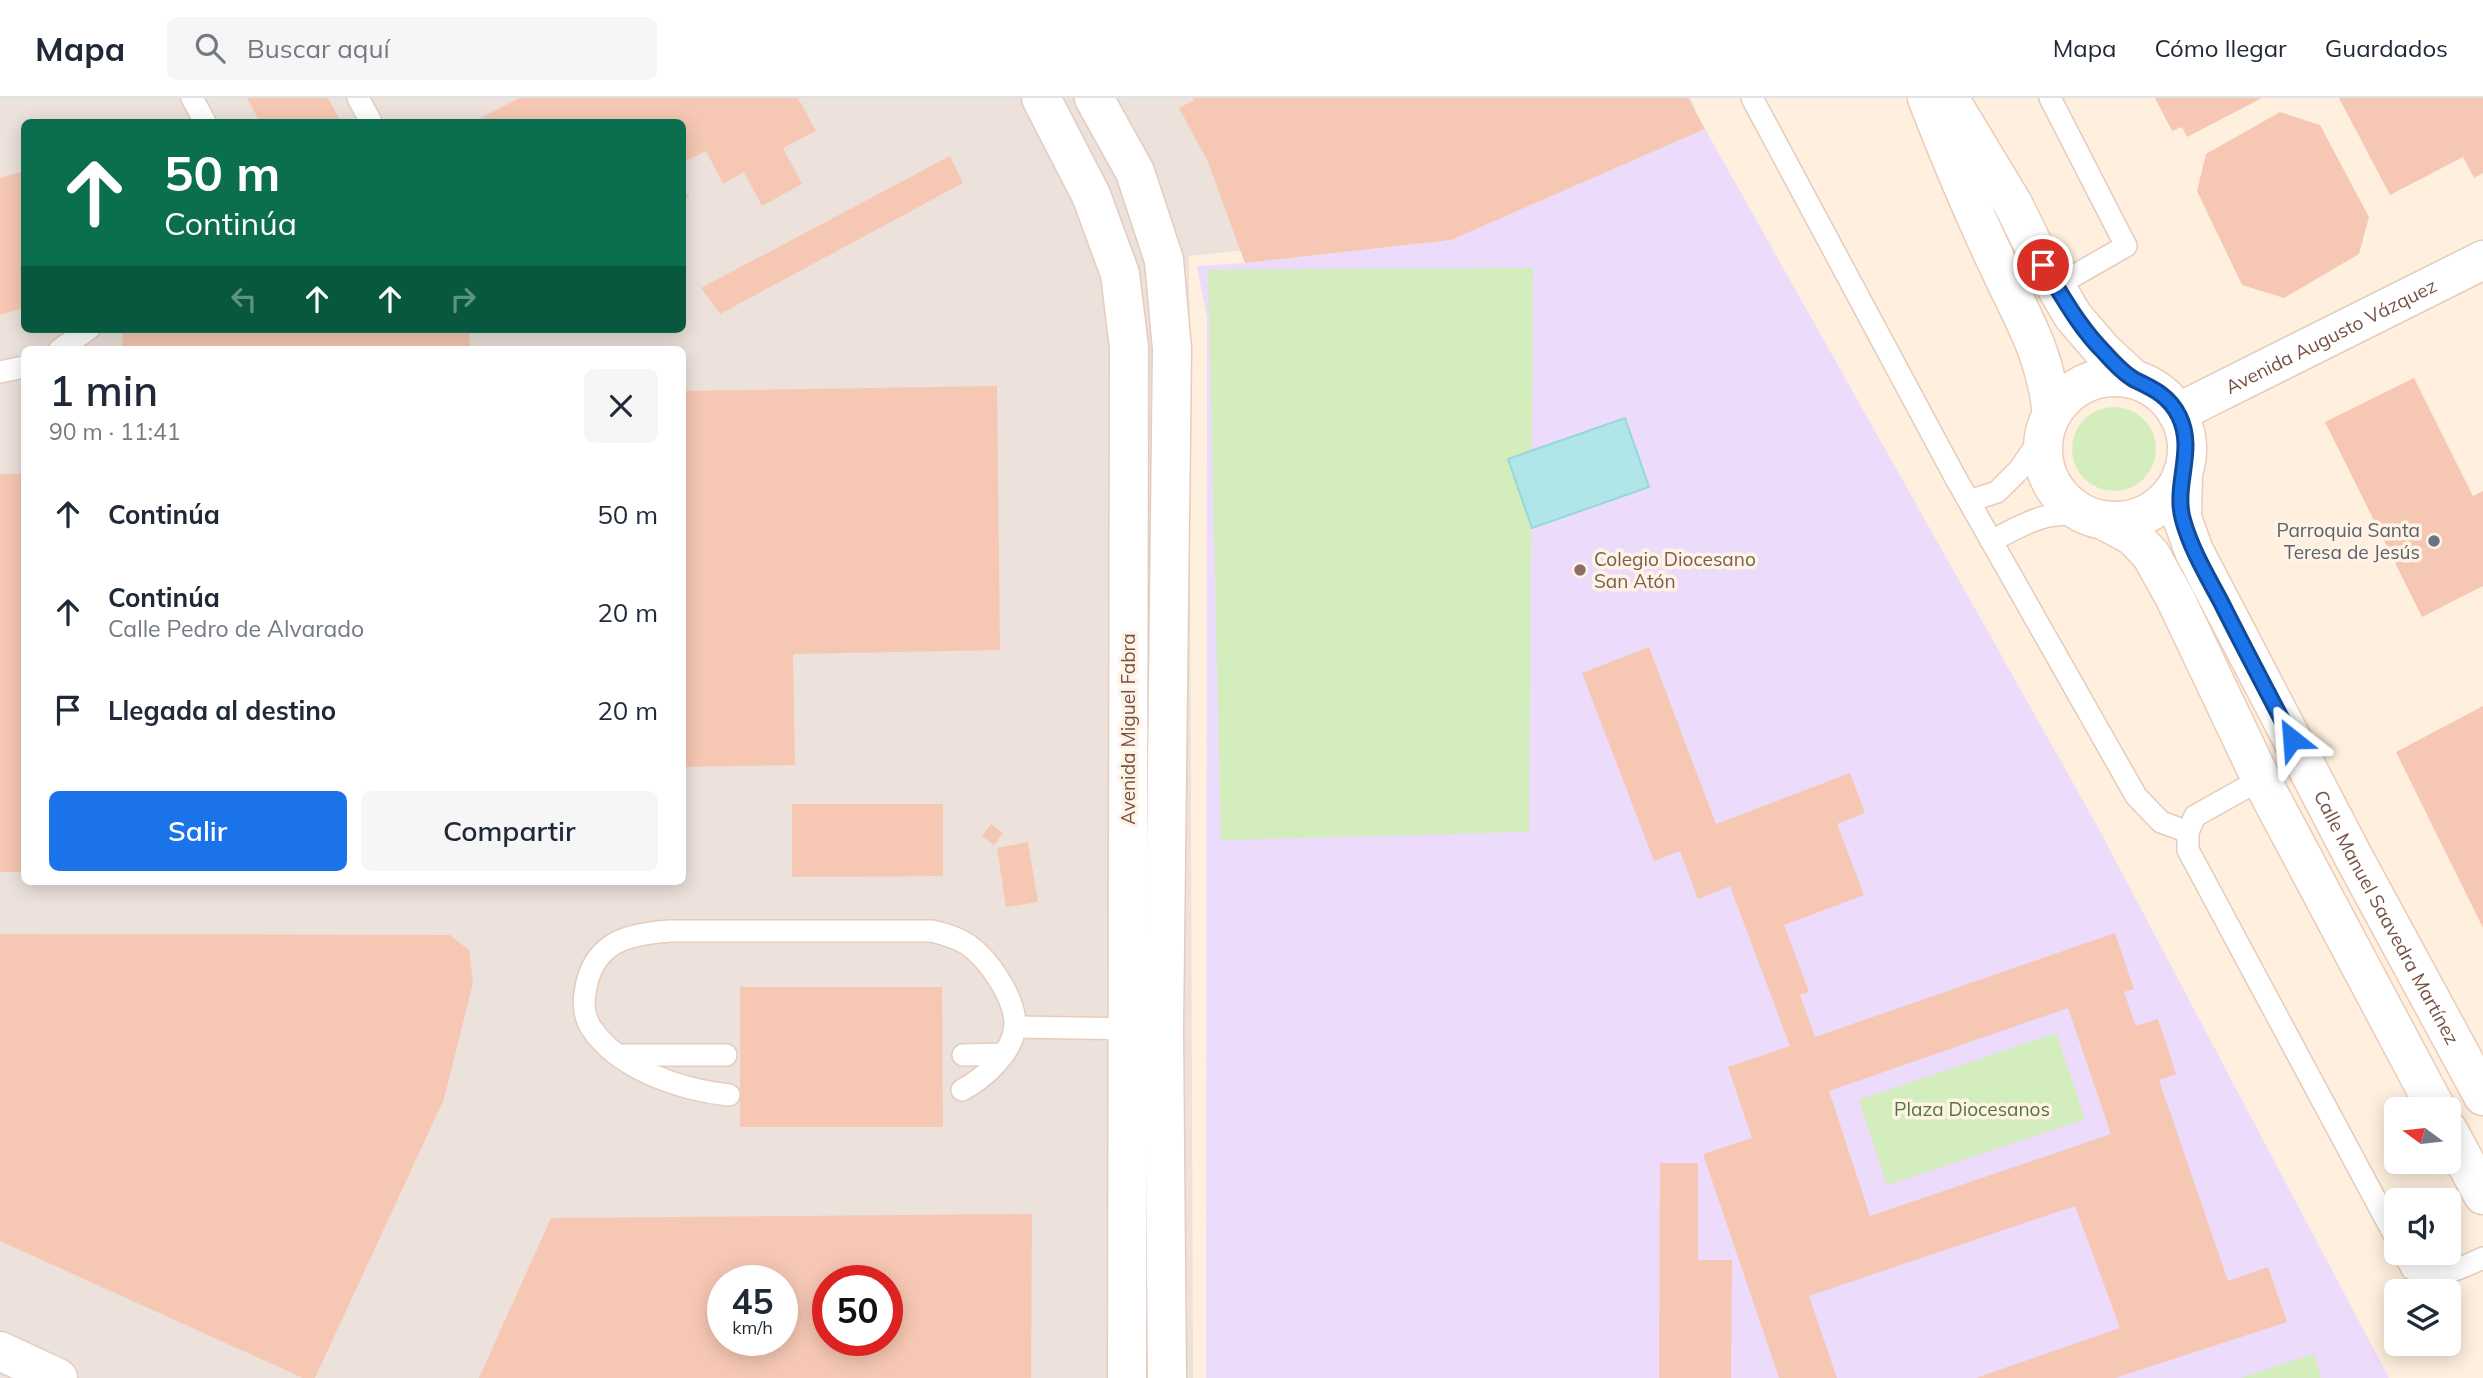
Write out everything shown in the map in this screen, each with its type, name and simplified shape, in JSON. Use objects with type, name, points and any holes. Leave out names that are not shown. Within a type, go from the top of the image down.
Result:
[{"type":"street","name":"Avenida Miguel Fabra","points":[[1041,98],[1091,195],[1120,274],[1129,347],[1127,1378]]},
{"type":"street","name":"Avenida Miguel Fabra","points":[[1094,98],[1135,172],[1164,260],[1172,349],[1164,1029],[1167,1378]]},
{"type":"street","points":[[1927,98],[1999,269],[2032,333],[2045,370],[2049,423],[2043,452],[2046,471],[2055,489],[2068,503],[2133,536],[2151,555],[2175,598],[2261,779],[2430,1097]]},
{"type":"street","points":[[1949,98],[2013,204],[2073,316],[2103,351],[2133,379],[2159,391],[2169,401],[2186,436],[2183,472],[2174,490],[2160,505],[2143,515],[2124,520],[2094,517]]},
{"type":"street","name":"Avenida Augusto Vázquez","points":[[2177,413],[2483,260]]},
{"type":"street","points":[[2049,423],[2064,398],[2079,386],[2096,379],[2133,379]]},
{"type":"street","name":"Calle Manuel Saavedra Martínez","points":[[2183,472],[2182,518],[2194,551],[2353,856],[2483,1096]]},
{"type":"street","points":[[2461,1154],[2483,1195]]},
{"type":"street","points":[[0,1351],[58,1378]]},
{"type":"lane","points":[[192,98],[203,119]]},
{"type":"lane","points":[[358,98],[369,119]]},
{"type":"lane","points":[[1752,98],[1991,541],[2136,796],[2161,822],[2188,832]]},
{"type":"lane","points":[[2050,98],[2126,246],[2056,286]]},
{"type":"lane","points":[[65,346],[83,333]]},
{"type":"lane","points":[[0,372],[21,368]]},
{"type":"lane","points":[[1969,500],[1997,492],[2019,470],[2049,423]]},
{"type":"lane","points":[[1991,541],[2035,518],[2058,513],[2094,517]]},
{"type":"lane","points":[[2261,779],[2195,816],[2188,832],[2188,850],[2384,1216]]},
{"type":"lane","points":[[729,1095],[708,1093],[660,1080],[618,1055],[591,1028],[583,1004],[587,976],[599,955],[619,940],[641,933],[670,931],[932,931],[950,935],[967,944],[985,960],[1010,1001],[1015,1027],[1004,1054],[977,1082],[962,1090]]},
{"type":"lane","points":[[1015,1027],[1164,1029]]},
{"type":"lane","points":[[963,1055],[1004,1054]]},
{"type":"lane","points":[[618,1055],[726,1055]]},
{"type":"lane","points":[[2410,1265],[2412,1269],[2427,1274],[2446,1274],[2483,1258]]},
{"type":"shaded area","points":[[0,98],[1690,98],[1696,111],[1441,229],[1189,256],[1193,1378],[0,1378]]},
{"type":"shaded area","name":"Colegio Diocesano San Atón","points":[[1705,129],[2095,822],[2389,1378],[1206,1378],[1207,318],[1197,266],[1451,240]]},
{"type":"green space","points":[[1533,268],[1529,832],[1221,840],[1208,270]]},
{"type":"green space","points":[[2114,407],[2137,414],[2149,426],[2156,449],[2149,472],[2137,484],[2114,491],[2091,484],[2079,472],[2072,449],[2079,426],[2091,414]]},
{"type":"green space","name":"Plaza Diocesanos","points":[[2056,1033],[2085,1119],[1887,1185],[1859,1100]]},
{"type":"green space","points":[[2314,1354],[2321,1378],[2240,1378]]},
{"type":"water","points":[[1625,418],[1649,487],[1532,528],[1508,459]]},
{"type":"building","points":[[247,98],[328,98],[339,119],[258,119]]},
{"type":"building","points":[[519,98],[798,98],[816,131],[783,148],[802,184],[762,206],[744,172],[723,184],[706,151],[686,161],[686,119],[479,119]]},
{"type":"building","points":[[1193,98],[1688,98],[1705,129],[1451,240],[1245,263],[1208,162],[1179,108],[1194,100]]},
{"type":"building","points":[[2155,98],[2262,98],[2187,137],[2182,127],[2172,131]]},
{"type":"building","points":[[2339,98],[2483,98],[2483,173],[2474,178],[2463,157],[2390,195]]},
{"type":"building","points":[[2280,112],[2320,125],[2369,217],[2359,254],[2284,298],[2242,285],[2197,191],[2206,154]]},
{"type":"building","points":[[950,156],[963,183],[720,314],[701,288]]},
{"type":"building","points":[[21,172],[21,309],[0,315],[0,178]]},
{"type":"building","points":[[123,333],[469,333],[470,346],[122,346]]},
{"type":"building","name":"Parroquia Santa Teresa de Jesús","points":[[2414,378],[2473,496],[2483,491],[2483,586],[2422,617],[2325,422]]},
{"type":"building","points":[[997,386],[1000,650],[793,654],[795,765],[686,767],[686,391]]},
{"type":"building","points":[[0,474],[21,474],[21,872],[0,872]]},
{"type":"building","points":[[1649,647],[1716,824],[1850,773],[1865,813],[1837,824],[1864,895],[1784,925],[1809,992],[1800,995],[1815,1037],[2115,933],[2134,989],[2124,992],[2136,1026],[2158,1019],[2176,1074],[2159,1080],[2228,1281],[2268,1267],[2287,1322],[2115,1378],[1976,1378],[2120,1328],[2075,1206],[1809,1296],[1837,1378],[1779,1378],[1703,1154],[1752,1138],[1728,1067],[1790,1046],[1730,886],[1698,899],[1680,851],[1654,861],[1582,673]],"holes":[[[2068,1008],[2111,1134],[1870,1216],[1829,1091]]]},
{"type":"building","points":[[2483,706],[2483,928],[2396,752]]},
{"type":"building","points":[[792,804],[943,804],[943,876],[792,877]]},
{"type":"building","points":[[991,824],[1003,833],[994,845],[982,836]]},
{"type":"building","points":[[1028,842],[1038,902],[1006,907],[997,848]]},
{"type":"building","points":[[0,934],[450,935],[469,950],[473,983],[444,1099],[315,1378],[303,1378],[0,1241]]},
{"type":"building","points":[[740,987],[942,987],[943,1127],[740,1127]]},
{"type":"building","points":[[1660,1163],[1698,1163],[1698,1260],[1732,1260],[1731,1378],[1659,1378]]},
{"type":"building","points":[[1032,1214],[1031,1378],[479,1378],[551,1218]]},
{"type":"place","name":"Parroquia Santa Teresa de Jesús","points":[[2434,541]]},
{"type":"place","name":"Colegio Diocesano San Atón","points":[[1580,570]]},
{"type":"route","points":[[2043,265],[2073,316],[2103,351],[2133,379],[2159,391],[2177,413],[2186,436],[2187,448],[2181,497],[2182,518],[2194,551],[2292,739]]}]
